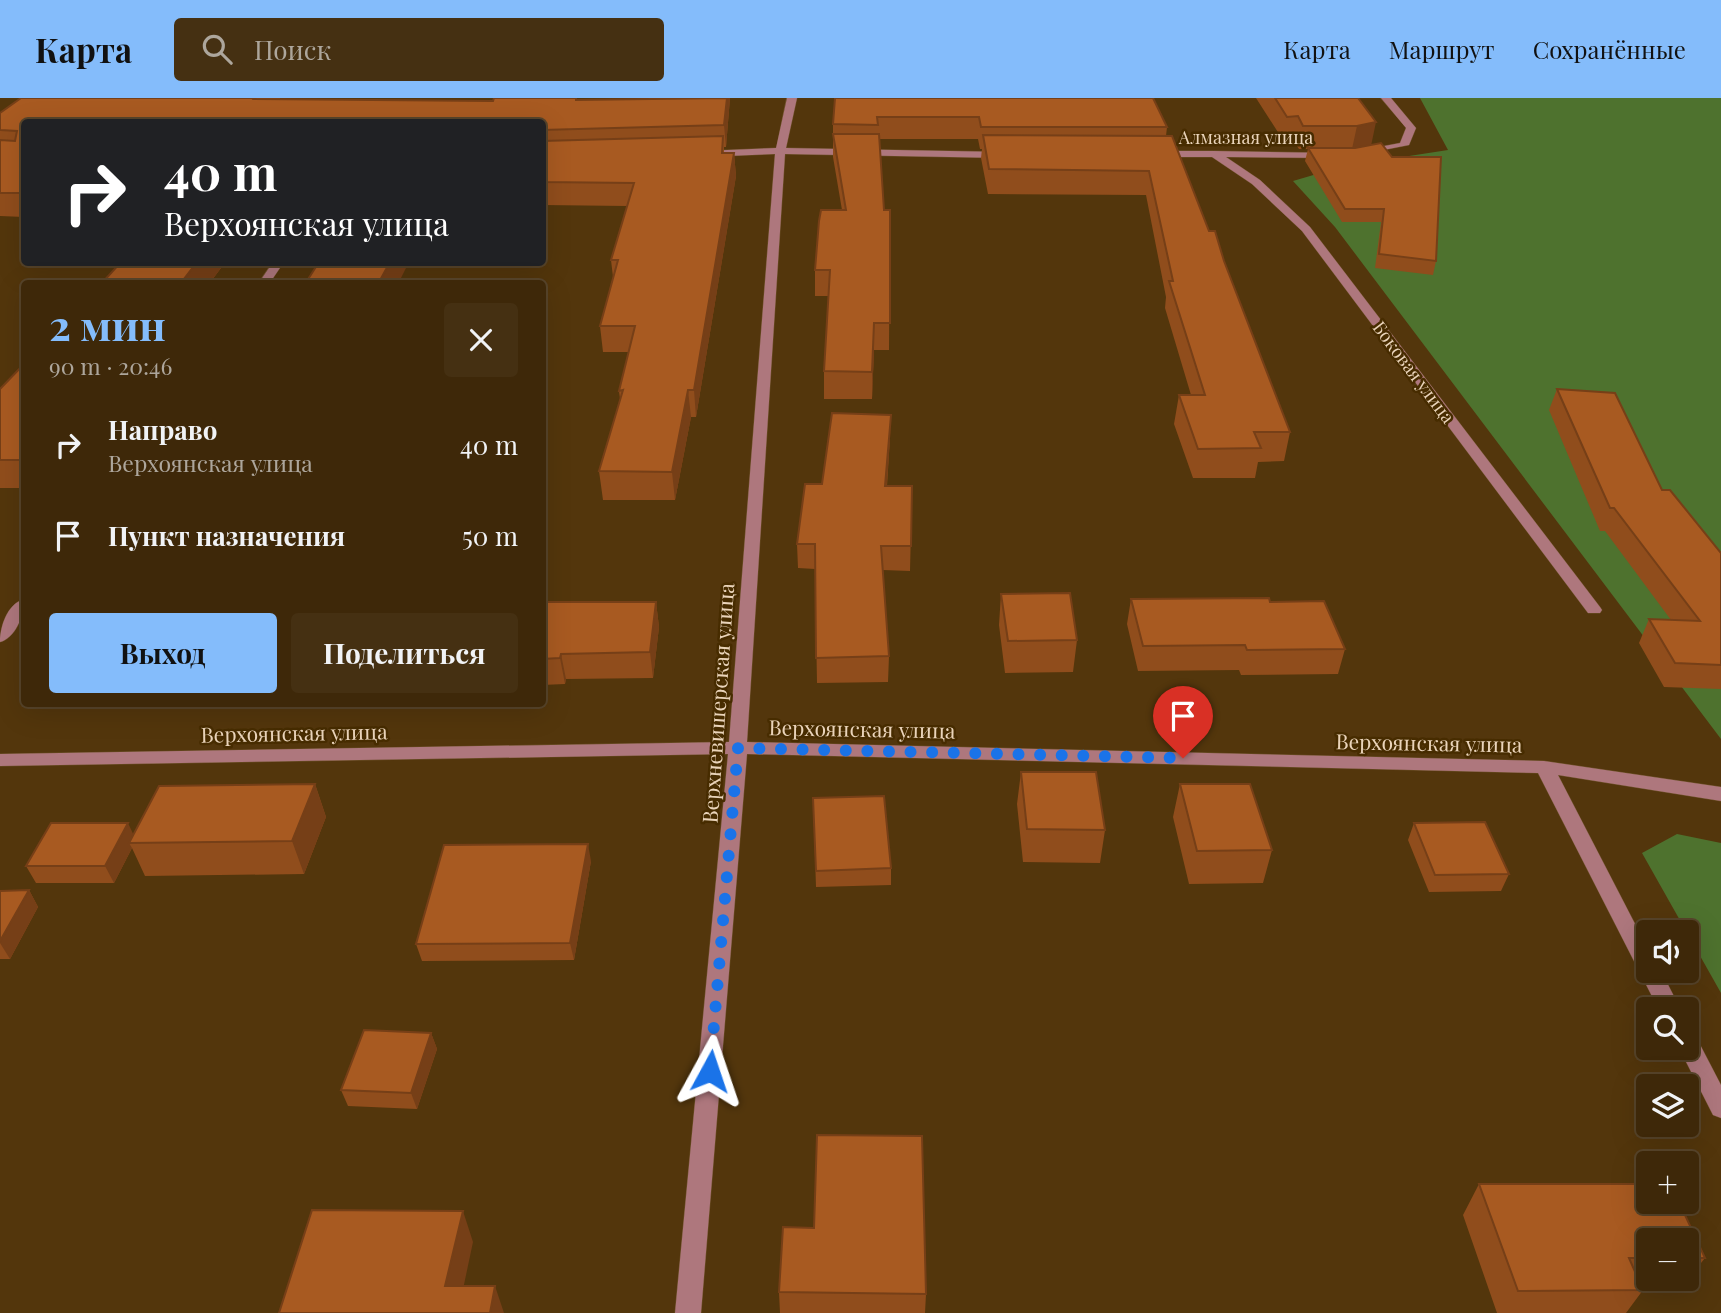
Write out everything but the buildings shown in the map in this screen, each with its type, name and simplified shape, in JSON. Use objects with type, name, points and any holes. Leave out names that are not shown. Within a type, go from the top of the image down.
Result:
[{"type":"street","name":"Верхневишерская улица","points":[[688,1313],[738,748],[780,151],[792,98]]},
{"type":"street","points":[[1352,155],[1404,145],[1411,128],[1386,98]]},
{"type":"street","points":[[687,154],[780,151],[1020,155]]},
{"type":"street","name":"Боковая улица","points":[[1214,154],[1256,182],[1306,229],[1594,610]]},
{"type":"street","name":"Алмазная улица","points":[[1145,155],[1339,155]]},
{"type":"street","points":[[0,636],[21,608]]},
{"type":"street","name":"Верхоянская улица","points":[[0,760],[738,748],[1544,767],[1721,794]]},
{"type":"street","points":[[1544,767],[1636,945]]},
{"type":"street","points":[[1696,1060],[1721,1108]]},
{"type":"green space","points":[[1420,98],[1721,98],[1721,739],[1335,227],[1293,181],[1344,166],[1448,150]]},
{"type":"green space","points":[[1677,834],[1721,843],[1721,993],[1699,954],[1699,920],[1680,920],[1642,853]]},
{"type":"route","points":[[710,1071],[738,748],[1183,758]]}]
